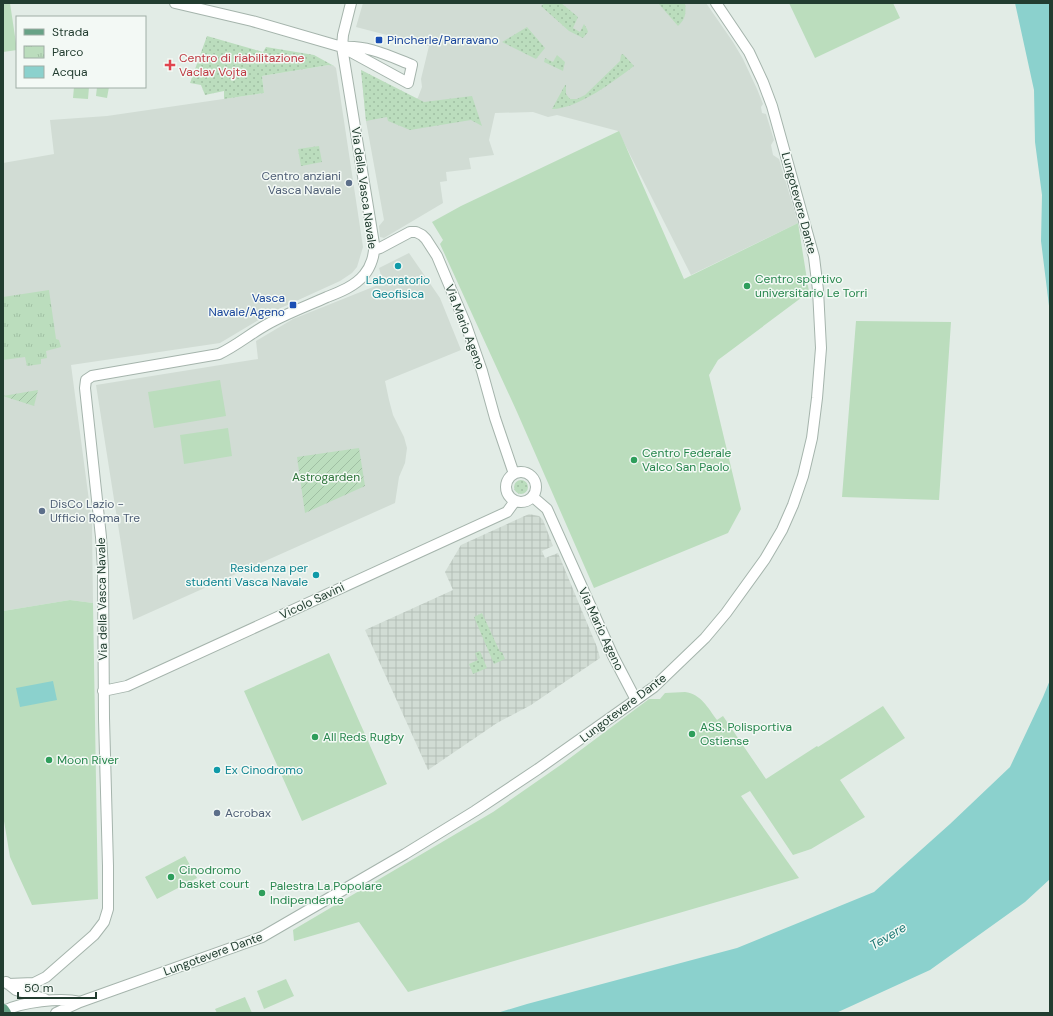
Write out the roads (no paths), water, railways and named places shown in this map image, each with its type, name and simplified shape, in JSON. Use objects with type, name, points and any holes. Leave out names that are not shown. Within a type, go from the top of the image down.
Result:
[{"type":"street","points":[[175,3],[252,21],[342,47],[408,83],[412,65],[364,47],[342,47]]},
{"type":"street","name":"Via della Vasca Navale","points":[[6,982],[34,983],[43,980],[97,932],[104,922],[108,909],[103,691],[103,569],[85,388],[86,380],[92,376],[219,354],[237,345],[267,325],[338,292],[364,276],[369,268],[374,250],[369,209],[342,47],[343,35],[351,3]]},
{"type":"street","name":"Lungotevere Dante","points":[[4,1012],[17,1005],[70,1000],[80,1002],[242,945],[274,930],[475,812],[654,687],[705,638],[726,613],[765,560],[782,530],[793,505],[803,476],[812,438],[821,348],[818,290],[814,257],[775,114],[763,82],[749,52],[716,3]]},
{"type":"street","name":"Via Mario Ageno","points":[[374,250],[410,232],[416,232],[422,234],[437,256],[466,325],[482,370],[495,418],[514,474]]},
{"type":"street","points":[[524,473],[532,478],[536,487],[533,497],[524,502],[515,501],[508,495],[506,490],[508,481],[514,474],[524,473]]},
{"type":"street","name":"Via Mario Ageno","points":[[533,497],[547,509],[613,656],[636,700]]},
{"type":"street","name":"Vicolo Savini","points":[[103,691],[127,686],[507,512],[515,501]]},
{"type":"street","points":[[6,982],[16,990],[51,1001]]},
{"type":"street","points":[[56,1013],[80,1002]]},
{"type":"water","points":[[1015,3],[1050,3],[1050,314],[1041,241],[1042,195],[1035,142],[1034,90]]},
{"type":"water","name":"Tevere","points":[[1050,680],[1050,879],[1025,902],[930,970],[836,1013],[497,1013],[737,948],[874,892],[950,824],[1010,767]]},
{"type":"water","points":[[53,681],[57,700],[20,707],[16,688]]},
{"type":"place","name":"Pincherle/Parravano","points":[[379,40]]},
{"type":"place","name":"Centro di riabilitazione Vaclav Vojta","points":[[170,65]]},
{"type":"place","name":"Centro anziani Vasca Navale","points":[[349,183]]},
{"type":"place","name":"Laboratorio Geofisica","points":[[398,266]]},
{"type":"place","name":"Centro sportivo universitario Le Torri","points":[[747,286]]},
{"type":"place","name":"Vasca Navale/Ageno","points":[[293,305]]},
{"type":"place","name":"Centro Federale Valco San Paolo","points":[[634,460]]},
{"type":"place","name":"DisCo Lazio - Ufficio Roma Tre","points":[[42,511]]},
{"type":"place","name":"Residenza per studenti Vasca Navale","points":[[316,575]]},
{"type":"place","name":"ASS. Polisportiva Ostiense","points":[[692,734]]},
{"type":"place","name":"All Reds Rugby","points":[[315,737]]},
{"type":"place","name":"Moon River","points":[[49,760]]},
{"type":"place","name":"Ex Cinodromo","points":[[217,770]]},
{"type":"place","name":"Acrobax","points":[[217,813]]},
{"type":"place","name":"Cinodromo basket court","points":[[171,877]]},
{"type":"place","name":"Palestra La Popolare Indipendente","points":[[262,893]]},
{"type":"park label","name":"Astrogarden","points":[[326,477]]}]
